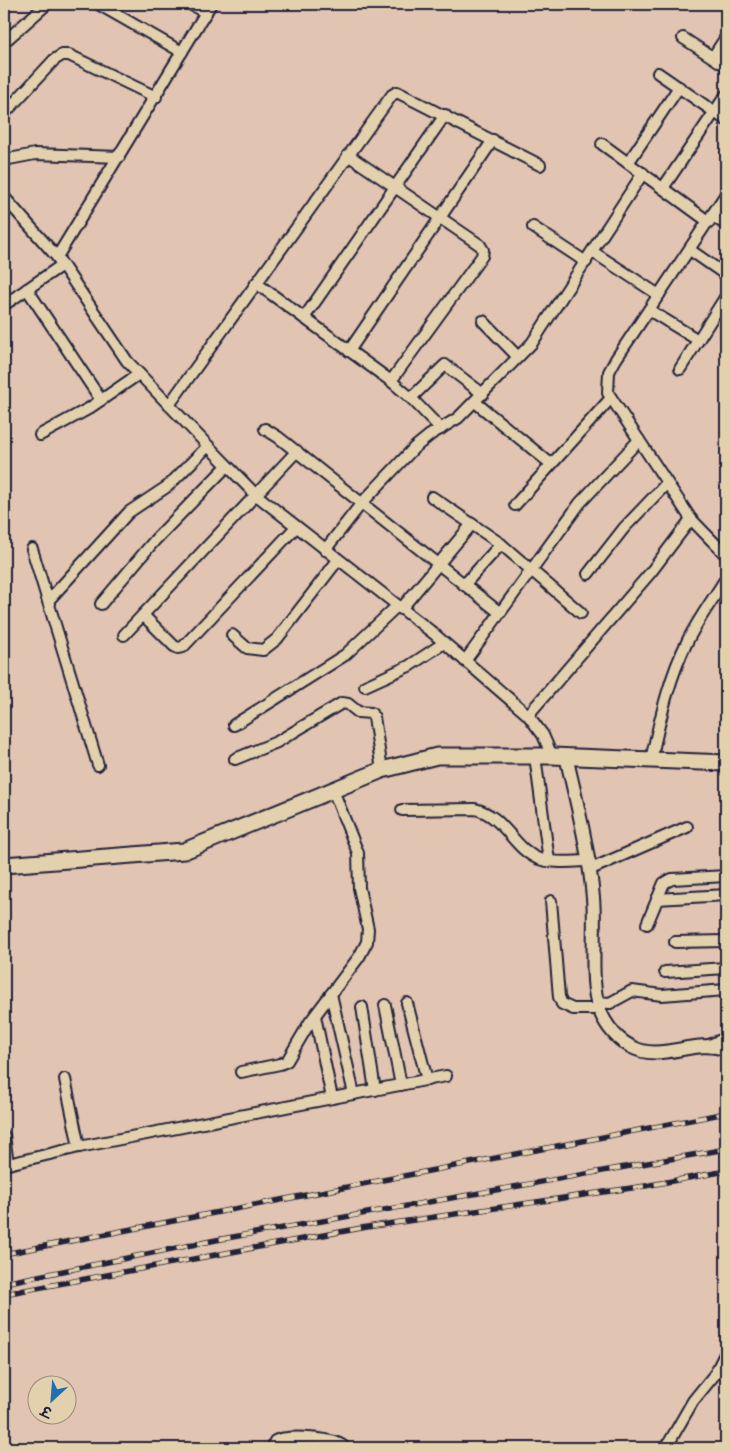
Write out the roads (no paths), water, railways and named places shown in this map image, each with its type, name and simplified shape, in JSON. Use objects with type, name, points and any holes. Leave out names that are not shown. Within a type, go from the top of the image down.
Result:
[{"type":"main road","points":[[4,866],[184,851],[382,770],[436,756],[559,756],[726,763]]},
{"type":"street","points":[[4,42],[47,4]]},
{"type":"street","points":[[98,4],[182,52]]},
{"type":"street","points":[[4,304],[27,289],[60,261],[208,8],[190,4]]},
{"type":"street","points":[[713,57],[726,37]]},
{"type":"street","points":[[683,38],[726,66]]},
{"type":"street","points":[[4,114],[54,60],[62,55],[69,55],[156,97]]},
{"type":"street","points":[[658,73],[726,120]]},
{"type":"street","points":[[628,162],[679,88]]},
{"type":"street","points":[[169,405],[392,95],[397,92],[540,165]]},
{"type":"street","points":[[663,188],[726,95]]},
{"type":"street","points":[[304,318],[445,115]]},
{"type":"street","points":[[349,351],[493,140]]},
{"type":"street","points":[[602,144],[663,188],[711,219],[726,225]]},
{"type":"street","points":[[4,160],[35,154],[119,158]]},
{"type":"street","points":[[348,155],[480,245],[483,250],[482,256],[391,381]]},
{"type":"street","points":[[325,550],[361,504],[414,448],[458,418],[518,357],[548,322],[643,173]]},
{"type":"street","points":[[726,194],[609,372],[607,383],[611,398],[691,519],[726,555]]},
{"type":"street","points":[[4,197],[60,261],[127,361],[227,466],[255,494],[444,643],[528,715],[559,756],[590,865],[600,1009],[615,1036],[631,1048],[655,1052],[709,1045],[726,1038]]},
{"type":"street","points":[[533,227],[586,262]]},
{"type":"street","points":[[690,250],[726,275]]},
{"type":"street","points":[[593,252],[659,295]]},
{"type":"street","points":[[256,283],[391,381],[411,398],[441,429]]},
{"type":"street","points":[[27,289],[102,400]]},
{"type":"street","points":[[680,369],[726,296]]},
{"type":"street","points":[[649,310],[698,340]]},
{"type":"street","points":[[483,320],[518,357]]},
{"type":"street","points":[[411,398],[445,365],[483,394]]},
{"type":"street","points":[[40,434],[102,400],[139,374]]},
{"type":"street","points":[[515,505],[611,398]]},
{"type":"street","points":[[474,402],[551,464]]},
{"type":"street","points":[[265,429],[297,451],[361,504],[499,612]]},
{"type":"street","points":[[465,661],[580,503],[639,440]]},
{"type":"street","points":[[48,601],[129,512],[168,486],[208,446]]},
{"type":"street","points":[[124,635],[297,451]]},
{"type":"street","points":[[101,604],[155,540],[227,466]]},
{"type":"street","points":[[588,574],[624,528],[667,483]]},
{"type":"street","points":[[432,497],[531,568],[581,613]]},
{"type":"street","points":[[528,715],[651,572],[691,519]]},
{"type":"street","points":[[234,725],[346,655],[399,608],[472,524]]},
{"type":"street","points":[[143,615],[174,646],[178,648],[184,646],[296,527]]},
{"type":"street","points":[[464,585],[500,544]]},
{"type":"street","points":[[32,549],[98,765]]},
{"type":"street","points":[[232,635],[247,648],[263,650],[277,639],[338,560]]},
{"type":"street","points":[[651,760],[662,712],[680,657],[688,638],[726,578]]},
{"type":"street","points":[[365,686],[409,666],[444,643]]},
{"type":"street","points":[[235,759],[277,742],[342,703],[348,704],[358,712],[371,713],[374,717],[382,770]]},
{"type":"street","points":[[534,756],[549,861]]},
{"type":"street","points":[[242,1072],[287,1061],[315,1016],[367,942],[368,929],[359,881],[360,861],[333,790]]},
{"type":"street","points":[[402,810],[475,809],[484,811],[492,815],[530,854],[549,861],[590,865],[686,827]]},
{"type":"street","points":[[647,924],[664,883],[672,879],[726,876]]},
{"type":"street","points":[[657,899],[726,895]]},
{"type":"street","points":[[551,901],[558,997],[562,1004],[573,1009],[600,1009],[632,991],[662,995],[726,990]]},
{"type":"street","points":[[675,942],[726,941]]},
{"type":"street","points":[[665,972],[726,968]]},
{"type":"street","points":[[331,994],[354,1094]]},
{"type":"street","points":[[407,1003],[427,1080]]},
{"type":"street","points":[[385,1005],[401,1085]]},
{"type":"street","points":[[362,1007],[375,1090]]},
{"type":"street","points":[[315,1016],[332,1098]]},
{"type":"street","points":[[709,1045],[726,1050]]},
{"type":"street","points":[[4,1136],[6,1164],[79,1147],[446,1076]]},
{"type":"street","points":[[65,1079],[79,1147]]},
{"type":"street","points":[[666,1448],[699,1394],[711,1381],[726,1352]]},
{"type":"street","points":[[272,1448],[275,1441],[289,1436],[337,1442],[345,1448]]},
{"type":"railway","points":[[4,1254],[726,1113]]},
{"type":"railway","points":[[4,1283],[216,1240],[726,1149]]},
{"type":"railway","points":[[4,1294],[367,1227],[645,1186],[726,1171]]}]
